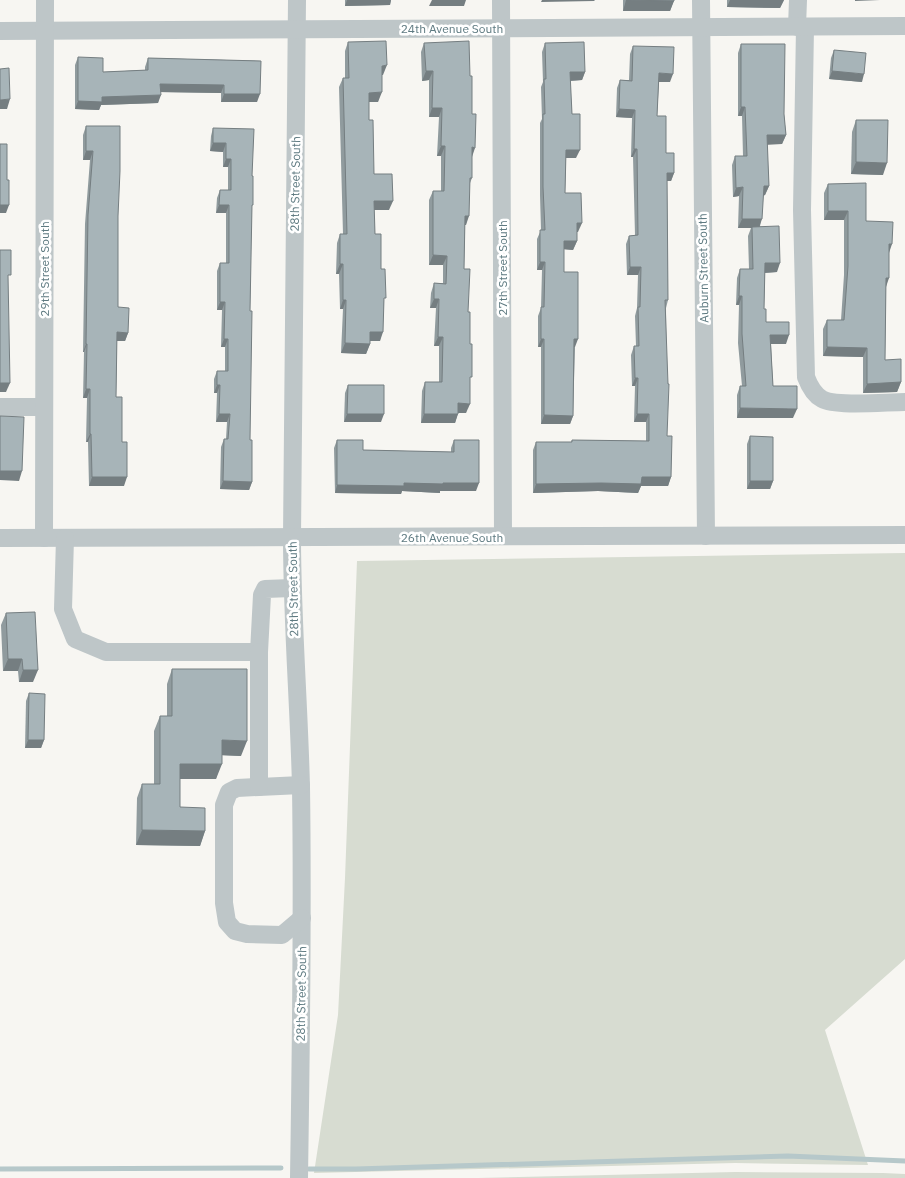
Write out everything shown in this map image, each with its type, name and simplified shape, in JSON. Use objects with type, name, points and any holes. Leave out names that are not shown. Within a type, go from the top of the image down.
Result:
[{"type":"street","name":"29th Street South","points":[[44,538],[45,0]]},
{"type":"street","name":"28th Street South","points":[[297,0],[292,588],[301,785],[302,918],[299,1178]]},
{"type":"street","name":"27th Street South","points":[[501,0],[502,536]]},
{"type":"street","name":"Auburn Street South","points":[[700,0],[706,536]]},
{"type":"street","points":[[798,0],[801,27],[802,210],[806,377],[811,390],[822,399],[837,403],[905,402]]},
{"type":"street","name":"24th Avenue South","points":[[0,31],[905,26]]},
{"type":"street","points":[[0,407],[44,407]]},
{"type":"street","name":"26th Avenue South","points":[[0,538],[905,535]]},
{"type":"street","points":[[66,538],[63,609],[75,639],[106,652],[259,652]]},
{"type":"street","points":[[259,787],[259,652],[262,595],[265,590],[292,588]]},
{"type":"street","points":[[301,785],[237,788],[229,792],[224,806],[224,903],[227,922],[235,931],[247,934],[282,935],[302,918]]},
{"type":"shaded area","points":[[905,553],[905,959],[825,1030],[868,1165],[735,1163],[314,1173],[338,1015],[357,561]]},
{"type":"shaded area","points":[[735,1172],[883,1173],[905,1174],[905,1178],[478,1178]]},
{"type":"building","points":[[626,0],[674,0],[674,1]]},
{"type":"building","points":[[386,41],[387,65],[382,66],[382,92],[369,93],[369,120],[373,120],[374,174],[392,174],[393,201],[374,201],[375,234],[381,234],[381,269],[385,269],[386,298],[384,298],[383,332],[370,332],[370,344],[345,343],[346,300],[343,300],[343,264],[340,264],[340,234],[347,234],[343,78],[349,78],[348,42]]},
{"type":"building","points":[[469,41],[470,76],[472,76],[472,114],[476,114],[475,148],[472,147],[469,216],[465,216],[464,269],[470,269],[468,312],[470,312],[470,344],[472,344],[470,404],[458,403],[458,414],[424,414],[425,382],[442,382],[443,337],[438,337],[439,299],[434,299],[434,283],[446,284],[447,256],[433,255],[433,191],[444,191],[445,146],[441,146],[442,108],[432,108],[433,71],[426,71],[424,43]]},
{"type":"building","points":[[584,42],[585,72],[570,72],[572,114],[580,114],[580,150],[566,150],[565,193],[581,193],[582,223],[577,223],[577,241],[564,241],[564,272],[578,272],[578,339],[574,339],[573,416],[544,415],[544,339],[541,339],[541,307],[544,307],[545,262],[540,262],[540,230],[545,230],[543,114],[545,114],[544,79],[546,79],[545,43]]},
{"type":"building","points":[[741,44],[785,44],[784,114],[786,135],[767,135],[769,186],[764,186],[762,219],[742,219],[743,187],[736,188],[735,156],[747,156],[745,107],[741,107]]},
{"type":"building","points":[[633,46],[674,47],[673,74],[659,73],[657,116],[666,116],[666,153],[674,153],[674,173],[667,173],[668,300],[665,300],[669,384],[667,436],[672,436],[671,477],[642,477],[641,484],[536,484],[536,442],[572,442],[572,440],[649,441],[649,414],[637,414],[638,378],[635,378],[634,346],[639,346],[638,307],[640,307],[641,267],[630,267],[629,236],[638,235],[637,149],[634,149],[635,110],[619,109],[620,80],[632,81]]},
{"type":"building","points":[[834,50],[866,53],[864,74],[832,71]]},
{"type":"building","points":[[78,57],[103,58],[103,72],[148,70],[148,58],[261,61],[260,94],[224,94],[224,85],[160,84],[161,95],[102,97],[102,102],[78,101]]},
{"type":"building","points":[[9,68],[10,99],[0,100],[0,69]]},
{"type":"building","points":[[856,120],[888,120],[887,163],[856,162]]},
{"type":"building","points":[[86,126],[120,126],[118,307],[129,308],[128,333],[117,332],[116,397],[122,397],[122,442],[127,442],[127,477],[92,477],[90,389],[86,389],[86,344],[88,215],[93,151],[86,151]]},
{"type":"building","points":[[213,128],[254,129],[250,311],[252,311],[250,440],[252,440],[252,482],[223,481],[224,439],[228,439],[230,414],[219,414],[220,385],[217,385],[217,371],[228,371],[228,339],[224,339],[225,302],[220,302],[220,263],[229,263],[229,205],[219,205],[220,190],[231,190],[231,159],[226,159],[226,143],[213,143]]},
{"type":"building","points":[[0,144],[7,144],[9,205],[0,205]]},
{"type":"building","points":[[866,183],[866,221],[893,222],[892,244],[889,244],[889,278],[886,278],[885,360],[901,359],[901,382],[867,384],[867,348],[827,347],[827,320],[844,320],[848,266],[848,211],[828,211],[828,184]]},
{"type":"building","points":[[779,226],[780,263],[765,263],[764,309],[766,309],[766,322],[789,322],[789,335],[770,335],[773,386],[797,386],[797,409],[740,408],[740,386],[746,386],[742,334],[742,296],[739,296],[740,269],[753,269],[752,227]]},
{"type":"building","points":[[0,250],[11,250],[11,275],[8,275],[10,383],[0,383]]},
{"type":"building","points":[[348,385],[384,385],[384,414],[347,414]]},
{"type":"building","points":[[0,416],[24,417],[22,471],[0,471]]},
{"type":"building","points":[[750,436],[773,437],[773,481],[750,481]]},
{"type":"building","points":[[337,440],[363,440],[363,450],[454,452],[454,440],[479,440],[479,483],[404,483],[404,486],[337,485]]},
{"type":"building","points":[[35,612],[38,670],[23,670],[22,659],[8,659],[6,613]]},
{"type":"building","points":[[172,669],[247,669],[247,741],[222,740],[222,764],[180,764],[180,807],[205,808],[205,831],[142,830],[142,784],[160,784],[160,716],[172,716]]},
{"type":"building","points":[[29,693],[45,694],[44,740],[28,740]]},
{"type":"waterway","points":[[309,1169],[788,1156],[905,1161]]},
{"type":"waterway","points":[[0,1169],[281,1168]]}]
